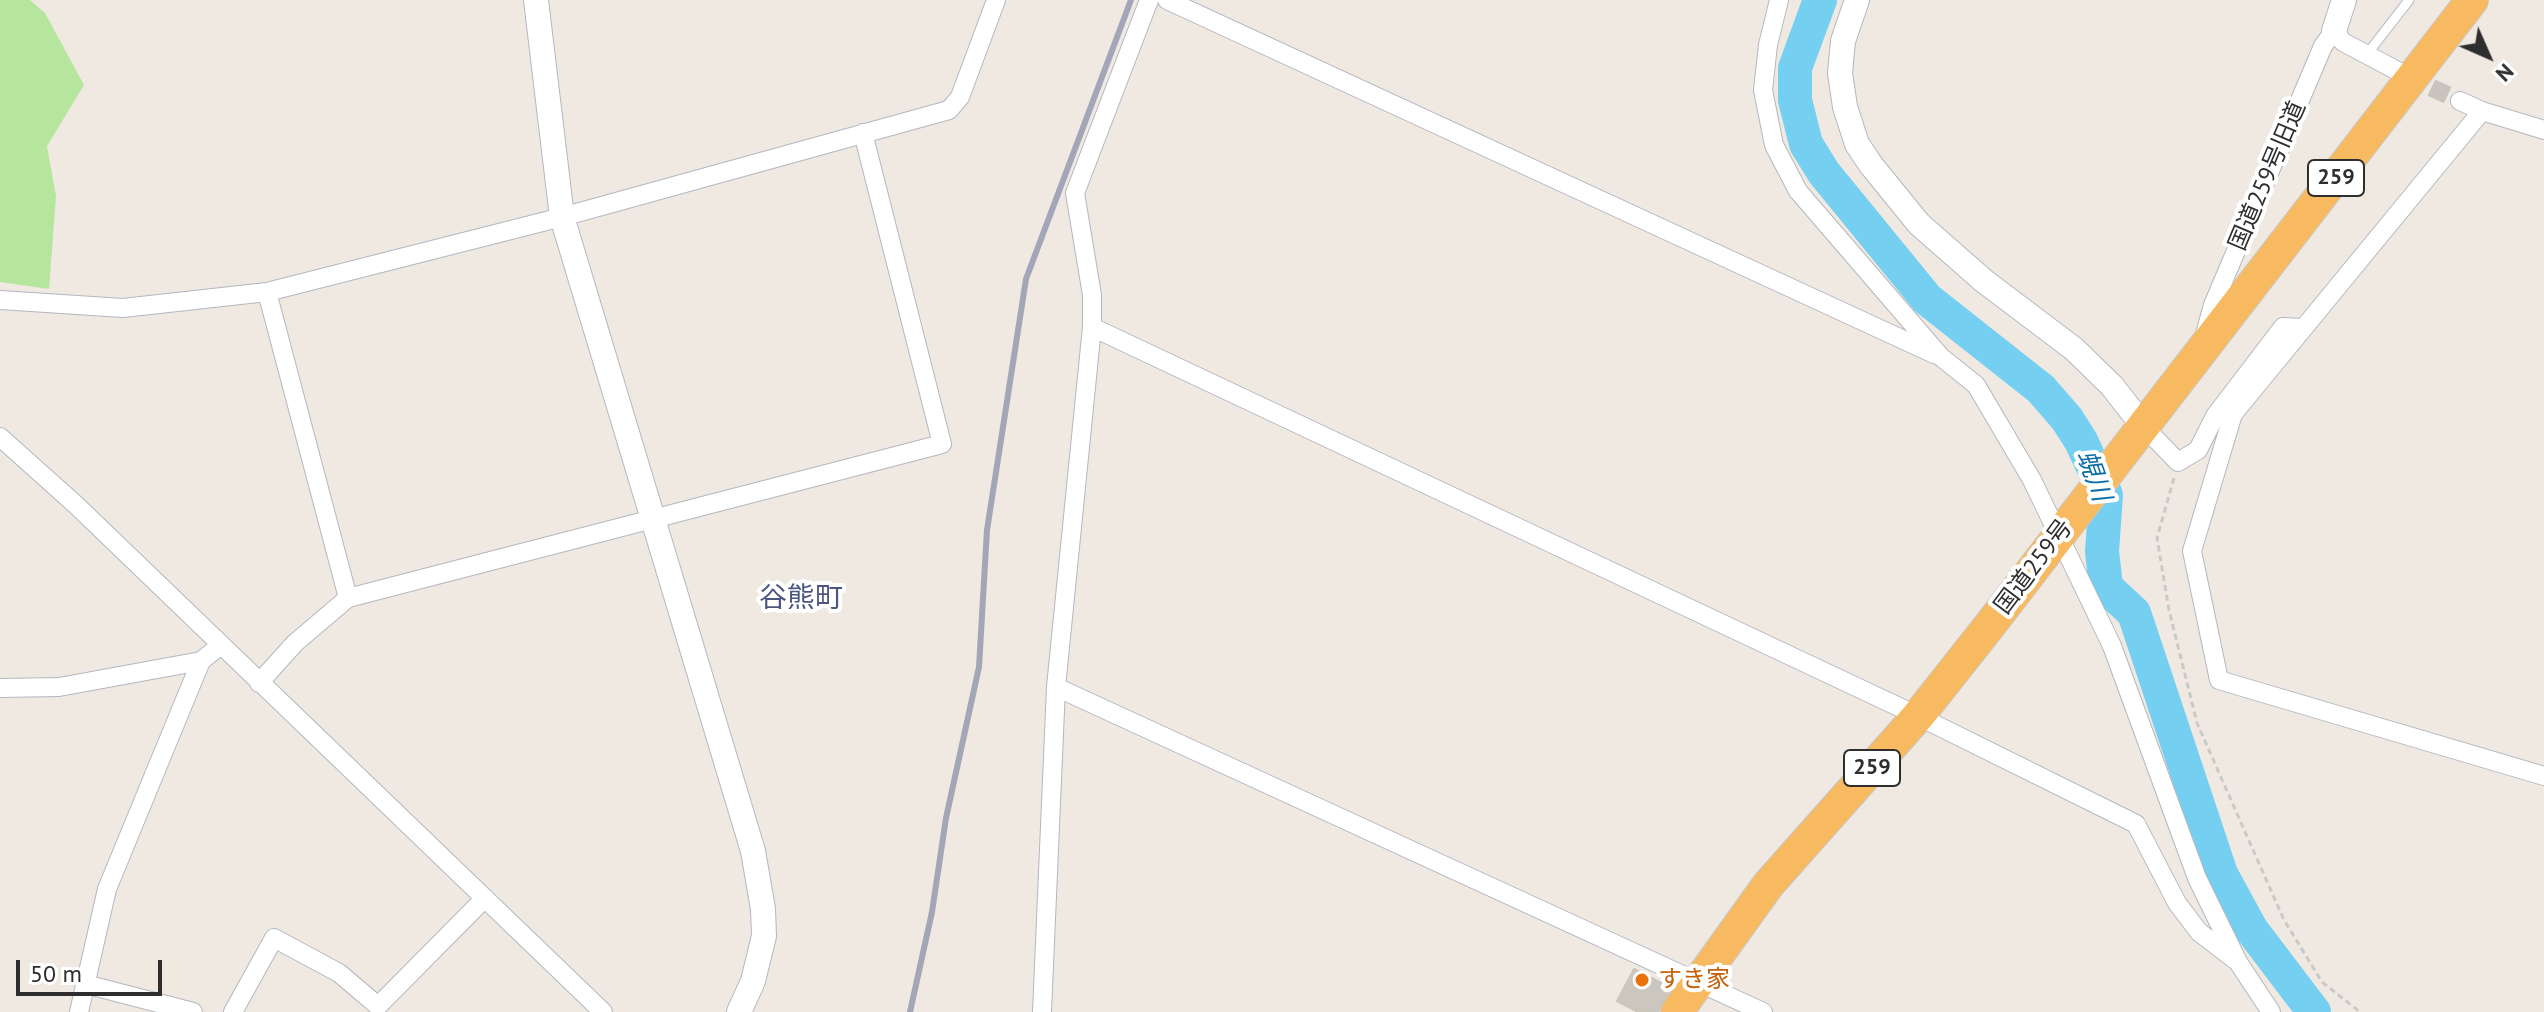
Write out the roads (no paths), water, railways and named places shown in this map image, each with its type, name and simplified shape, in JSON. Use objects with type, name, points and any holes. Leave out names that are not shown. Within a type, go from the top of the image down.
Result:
[{"type":"highway","name":"国道259号","points":[[1677,1012],[1696,981],[1768,885],[1918,716],[2472,0]]},
{"type":"street","points":[[536,0],[562,217],[651,522],[753,851],[764,936],[753,981],[739,1012]]},
{"type":"street","points":[[0,300],[123,308],[267,292],[562,217],[949,110],[960,97],[996,0]]},
{"type":"street","points":[[1042,1012],[1056,687],[1092,327],[1092,295],[1075,193],[1149,0]]},
{"type":"street","points":[[1167,0],[1941,357]]},
{"type":"street","points":[[1779,0],[1763,90],[1774,145],[1798,191],[1941,357],[1976,385],[2063,528],[2112,646],[2197,878],[2238,962],[2271,1012]]},
{"type":"street","points":[[1857,0],[1843,41],[1840,73],[1845,107],[1857,144],[1871,165],[1919,224],[1984,281],[2074,349],[2112,386],[2144,427],[2178,462],[2198,450],[2215,416],[2283,327],[2301,328]]},
{"type":"street","name":"国道259号旧道","points":[[2200,355],[2213,305],[2323,46],[2334,31],[2344,0]]},
{"type":"street","points":[[2334,31],[2343,42],[2407,76]]},
{"type":"street","points":[[2460,101],[2544,130]]},
{"type":"street","points":[[2482,111],[2233,414],[2192,551],[2219,680],[2544,776]]},
{"type":"street","points":[[259,683],[295,643],[348,598],[651,522],[942,444],[863,133]]},
{"type":"street","points":[[267,292],[348,598]]},
{"type":"street","points":[[1092,327],[1918,716],[2136,824],[2177,903],[2199,932],[2238,962]]},
{"type":"street","points":[[0,437],[603,1012]]},
{"type":"street","points":[[0,688],[59,687],[201,661],[221,645]]},
{"type":"street","points":[[79,1012],[107,889],[201,661]]},
{"type":"street","points":[[1056,687],[1763,1012]]},
{"type":"street","points":[[233,1012],[274,938],[339,973],[378,1006],[485,898]]},
{"type":"street","points":[[85,984],[193,1012]]},
{"type":"lane","points":[[2368,53],[2409,0]]},
{"type":"waterway","name":"蜆川","points":[[1820,0],[1795,68],[1795,100],[1806,144],[1824,173],[1927,299],[2041,389],[2081,441],[2106,495],[2102,551],[2106,587],[2134,613],[2221,874],[2251,929],[2314,1012]]},
{"type":"tunnel","points":[[2407,76],[2460,101]]},
{"type":"railway","points":[[910,1012],[932,912],[946,818],[979,667],[987,530],[1026,279],[1131,0]]},
{"type":"place","name":"すき家","points":[[1642,980]]},
{"type":"district","name":"谷熊町","points":[[801,599]]}]
